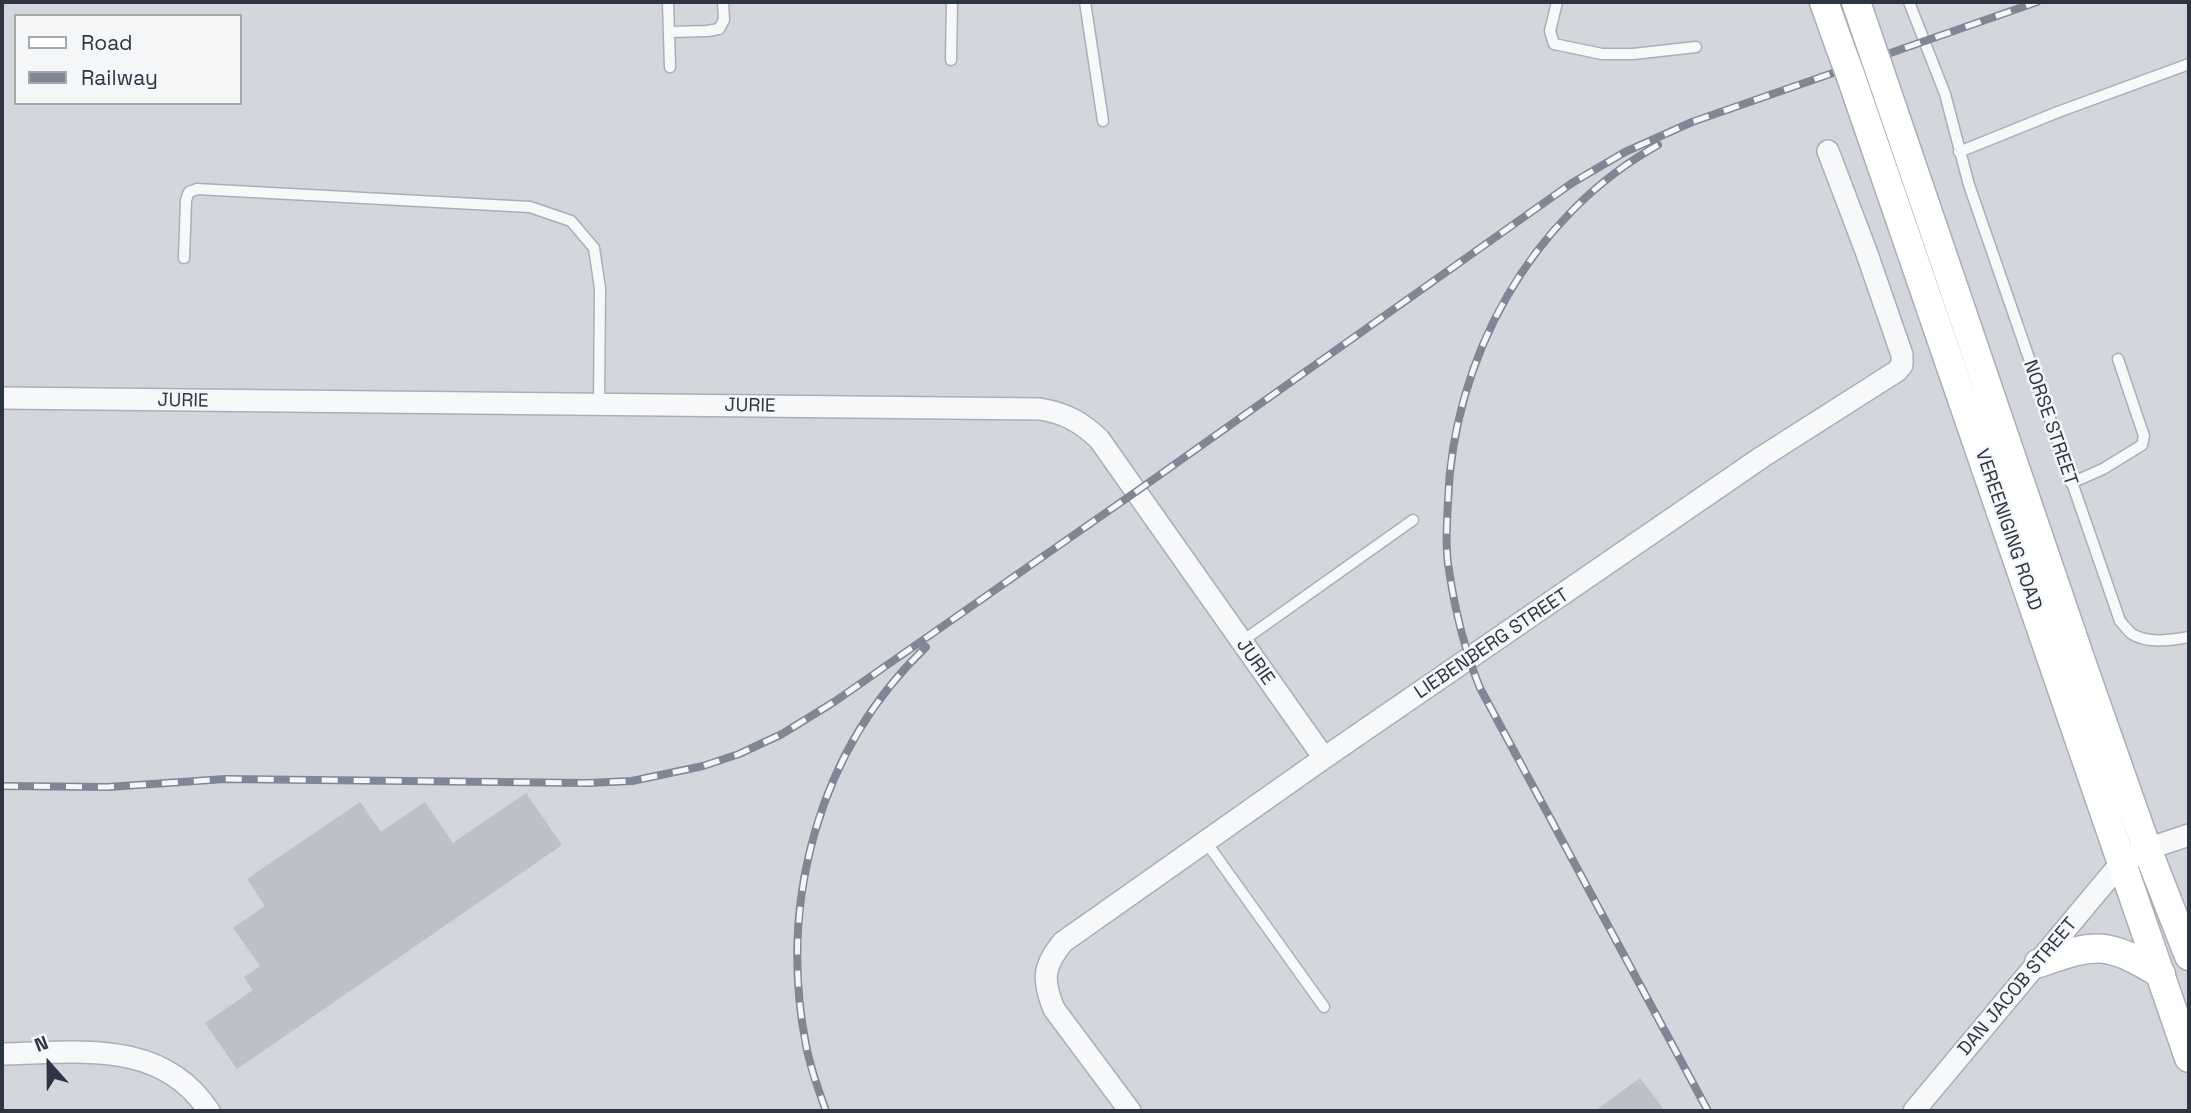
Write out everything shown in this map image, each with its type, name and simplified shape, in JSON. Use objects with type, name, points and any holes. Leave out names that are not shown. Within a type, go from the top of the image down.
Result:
[{"type":"main road","name":"VEREENIGING ROAD","points":[[1824,2],[2189,1058]]},
{"type":"main road","name":"VEREENIGING ROAD","points":[[1856,2],[2147,849],[2188,942]]},
{"type":"main road","points":[[2039,963],[2072,951],[2105,948],[2126,954],[2161,974]]},
{"type":"street","name":"LIEBENBERG STREET","points":[[1130,1111],[1054,1009],[1047,992],[1046,971],[1052,955],[1063,942],[1324,758],[1762,457],[1897,371],[1902,365],[1902,355],[1828,151]]},
{"type":"street","name":"JURIE","points":[[2,398],[1041,409],[1064,414],[1086,427],[1099,439],[1324,758]]},
{"type":"street","points":[[2121,863],[2147,849],[2189,835]]},
{"type":"street","name":"DAN JACOB STREET","points":[[1914,1111],[2121,863]]},
{"type":"street","points":[[2,1054],[113,1054],[139,1059],[161,1066],[177,1076],[195,1092],[208,1110]]},
{"type":"lane","points":[[668,2],[670,68]]},
{"type":"lane","points":[[669,32],[719,29],[724,20],[723,2]]},
{"type":"lane","points":[[951,60],[952,2]]},
{"type":"lane","points":[[1085,2],[1103,121]]},
{"type":"lane","points":[[1557,2],[1549,32],[1554,44],[1602,54],[1633,54],[1696,47]]},
{"type":"lane","name":"NORSE STREET","points":[[1909,2],[1945,94],[1959,152],[1995,263],[2120,621],[2133,634],[2148,639],[2189,637]]},
{"type":"lane","points":[[1959,152],[2189,64]]},
{"type":"lane","points":[[184,258],[186,200],[189,192],[197,189],[530,207],[571,221],[594,248],[600,288],[598,405]]},
{"type":"lane","points":[[2071,483],[2143,446],[2144,436],[2118,359]]},
{"type":"lane","points":[[1241,642],[1413,520]]},
{"type":"lane","points":[[1206,842],[1324,1007]]},
{"type":"shaded area","points":[[2,2],[2189,2],[2189,1111],[2,1111]]},
{"type":"building","points":[[526,793],[562,845],[237,1069],[205,1023],[253,990],[244,977],[260,966],[233,928],[265,906],[247,879],[360,802],[381,832],[425,802],[453,843]]},
{"type":"building","points":[[1640,1078],[1665,1111],[1595,1111]]},
{"type":"railway","points":[[2,786],[108,787],[225,779],[588,783],[632,781],[703,766],[739,754],[782,734],[834,702],[1572,183],[1625,152],[1692,122],[2037,2]]},
{"type":"railway","points":[[1658,145],[1613,175],[1572,210],[1537,251],[1507,296],[1483,344],[1465,395],[1453,448],[1447,553],[1461,631],[1480,688],[1708,1111]]},
{"type":"railway","points":[[826,1111],[808,1053],[799,991],[798,937],[803,883],[815,831],[834,780],[858,732],[889,688],[926,647]]}]
